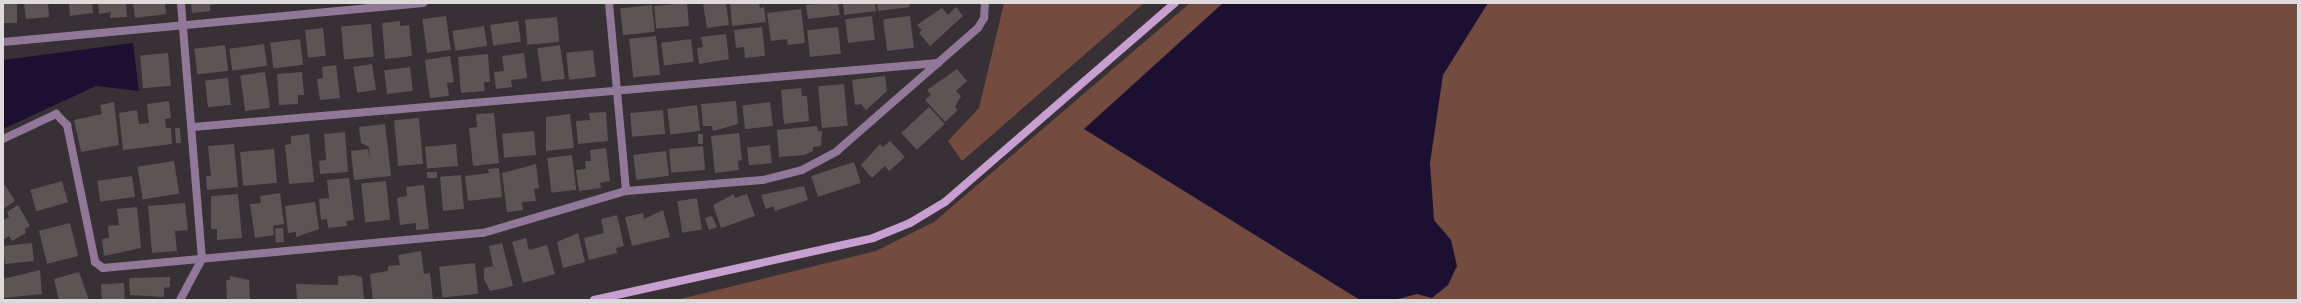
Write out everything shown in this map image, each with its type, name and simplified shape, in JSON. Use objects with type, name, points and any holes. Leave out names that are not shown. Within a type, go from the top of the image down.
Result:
[{"type":"street","points":[[180,300],[202,259],[193,127],[181,3]]},
{"type":"street","points":[[3,42],[423,3]]},
{"type":"street","points":[[609,3],[618,89],[626,191]]},
{"type":"street","points":[[3,139],[56,114],[67,125],[95,262],[102,268],[483,232],[626,191],[763,180],[802,170],[837,151],[978,28],[984,18],[985,3]]},
{"type":"street","points":[[594,300],[873,238],[910,222],[944,202],[1175,3]]},
{"type":"street","points":[[193,127],[618,89],[938,63]]},
{"type":"shaded area","points":[[1004,3],[1144,3],[962,161],[948,141],[979,108]]},
{"type":"shaded area","points":[[1190,3],[2298,3],[2298,300],[676,300],[876,251],[934,222]]},
{"type":"shaded area","points":[[1223,3],[1488,3],[1443,75],[1430,163],[1434,220],[1451,240],[1457,266],[1448,285],[1432,298],[1417,294],[1394,300],[1360,300],[1084,129]]},
{"type":"shaded area","points":[[133,43],[139,91],[96,86],[3,129],[3,60]]},
{"type":"building","points":[[3,3],[17,3],[17,23],[3,23]]},
{"type":"building","points":[[24,3],[48,3],[49,17],[26,19]]},
{"type":"building","points":[[69,3],[92,3],[93,13],[70,16]]},
{"type":"building","points":[[98,3],[126,3],[127,17],[110,18],[111,12],[99,14]]},
{"type":"building","points":[[133,3],[165,3],[166,14],[135,18]]},
{"type":"building","points":[[191,3],[217,4],[210,5],[210,11],[192,13]]},
{"type":"building","points":[[687,3],[689,26],[656,29],[654,6]]},
{"type":"building","points":[[703,3],[726,3],[729,25],[707,28]]},
{"type":"building","points":[[730,3],[759,3],[760,8],[764,7],[766,22],[732,26]]},
{"type":"building","points":[[838,3],[840,15],[808,19],[806,5]]},
{"type":"building","points":[[843,3],[875,3],[876,11],[844,15]]},
{"type":"building","points":[[877,3],[909,3],[910,7],[878,11]]},
{"type":"building","points":[[652,5],[655,32],[623,35],[620,8]]},
{"type":"building","points":[[956,7],[963,16],[930,46],[919,33],[922,30],[917,25],[942,8],[948,15]]},
{"type":"building","points":[[801,9],[805,43],[788,45],[787,39],[771,41],[767,13]]},
{"type":"building","points":[[446,16],[451,50],[427,53],[422,19]]},
{"type":"building","points":[[872,16],[875,40],[848,43],[845,19]]},
{"type":"building","points":[[910,16],[914,48],[887,51],[883,19]]},
{"type":"building","points":[[557,17],[559,42],[527,45],[525,20]]},
{"type":"building","points":[[400,21],[400,26],[409,25],[412,56],[385,59],[382,23]]},
{"type":"building","points":[[518,21],[521,42],[493,46],[490,25]]},
{"type":"building","points":[[371,24],[374,57],[344,59],[341,27]]},
{"type":"building","points":[[484,26],[487,46],[456,51],[452,31]]},
{"type":"building","points":[[762,27],[765,56],[745,58],[744,47],[736,48],[734,30]]},
{"type":"building","points":[[838,27],[841,54],[810,57],[807,30]]},
{"type":"building","points":[[323,28],[326,56],[308,58],[305,30]]},
{"type":"building","points":[[726,34],[729,59],[699,64],[697,48],[703,47],[701,37]]},
{"type":"building","points":[[656,36],[660,75],[633,78],[629,39]]},
{"type":"building","points":[[300,39],[303,65],[273,68],[270,43]]},
{"type":"building","points":[[691,39],[694,62],[664,65],[661,43]]},
{"type":"building","points":[[264,44],[267,66],[232,71],[229,49]]},
{"type":"building","points":[[225,45],[228,71],[197,75],[194,49]]},
{"type":"building","points":[[560,45],[565,79],[542,82],[537,48]]},
{"type":"building","points":[[593,50],[596,77],[569,80],[566,53]]},
{"type":"building","points":[[168,53],[171,86],[143,88],[140,55]]},
{"type":"building","points":[[524,53],[527,78],[511,80],[512,87],[496,89],[494,72],[504,71],[502,56]]},
{"type":"building","points":[[488,54],[490,82],[484,82],[485,91],[461,93],[458,57]]},
{"type":"building","points":[[450,56],[454,82],[447,83],[449,96],[430,98],[425,60]]},
{"type":"building","points":[[372,64],[376,90],[357,93],[353,67]]},
{"type":"building","points":[[336,65],[340,98],[320,100],[317,79],[323,78],[322,67]]},
{"type":"building","points":[[410,67],[413,91],[387,94],[384,70]]},
{"type":"building","points":[[957,69],[967,81],[956,91],[961,96],[955,107],[958,110],[945,122],[925,100],[931,95],[927,90]]},
{"type":"building","points":[[265,72],[270,108],[245,111],[240,75]]},
{"type":"building","points":[[302,72],[304,95],[298,95],[298,104],[279,105],[277,74]]},
{"type":"building","points":[[885,76],[887,91],[866,110],[861,104],[855,105],[852,80]]},
{"type":"building","points":[[228,78],[231,105],[208,107],[205,80]]},
{"type":"building","points":[[844,84],[848,126],[822,128],[818,86]]},
{"type":"building","points":[[801,88],[802,96],[807,96],[809,121],[784,124],[781,90]]},
{"type":"building","points":[[169,101],[171,118],[165,119],[166,128],[171,128],[172,144],[123,150],[119,113],[137,110],[139,124],[149,123],[147,104]]},
{"type":"building","points":[[736,101],[738,124],[713,131],[712,126],[703,126],[701,104]]},
{"type":"building","points":[[114,102],[119,145],[81,152],[74,120],[102,114],[100,105]]},
{"type":"building","points":[[770,102],[773,126],[745,129],[742,105]]},
{"type":"building","points":[[697,105],[700,131],[670,134],[667,109]]},
{"type":"building","points":[[929,107],[945,124],[917,150],[901,133]]},
{"type":"building","points":[[663,110],[665,134],[632,137],[630,113]]},
{"type":"building","points":[[606,112],[608,141],[578,144],[576,121],[590,120],[589,113]]},
{"type":"building","points":[[494,113],[499,163],[473,166],[469,128],[477,127],[476,114]]},
{"type":"building","points":[[570,114],[574,148],[546,151],[546,117]]},
{"type":"building","points":[[419,118],[423,164],[398,166],[394,120]]},
{"type":"building","points":[[385,124],[391,176],[354,180],[351,151],[368,149],[370,159],[369,147],[361,143],[359,127]]},
{"type":"building","points":[[817,126],[818,131],[822,131],[821,146],[813,147],[813,151],[804,155],[779,157],[777,130]]},
{"type":"building","points":[[175,128],[180,128],[181,143],[176,143]]},
{"type":"building","points":[[534,131],[536,155],[504,158],[502,134]]},
{"type":"building","points":[[345,132],[348,172],[320,174],[319,161],[326,160],[324,134]]},
{"type":"building","points":[[739,133],[742,160],[738,161],[739,170],[715,173],[711,136]]},
{"type":"building","points":[[309,134],[314,182],[289,184],[285,145],[291,144],[291,136]]},
{"type":"building","points":[[698,134],[703,134],[703,144],[698,144]]},
{"type":"building","points":[[890,141],[905,157],[889,171],[885,166],[872,178],[861,165],[880,144],[883,147]]},
{"type":"building","points":[[234,144],[238,187],[207,190],[206,176],[211,176],[208,146]]},
{"type":"building","points":[[456,144],[458,166],[427,169],[425,147]]},
{"type":"building","points":[[770,145],[772,163],[749,165],[747,147]]},
{"type":"building","points":[[703,146],[705,170],[671,173],[669,149]]},
{"type":"building","points":[[606,148],[610,181],[600,183],[601,188],[579,191],[576,170],[586,169],[585,161],[591,161],[590,150]]},
{"type":"building","points":[[274,149],[277,183],[243,186],[240,152]]},
{"type":"building","points":[[666,151],[669,176],[636,180],[633,155]]},
{"type":"building","points":[[572,155],[576,190],[551,193],[547,158]]},
{"type":"building","points":[[174,161],[179,194],[143,199],[137,167]]},
{"type":"building","points":[[854,162],[861,183],[818,197],[811,176]]},
{"type":"building","points":[[536,164],[539,188],[534,189],[536,201],[522,202],[523,210],[507,212],[502,173]]},
{"type":"building","points":[[499,168],[502,197],[468,201],[465,176],[489,173],[488,169]]},
{"type":"building","points":[[427,172],[437,172],[437,178],[427,178]]},
{"type":"building","points":[[461,175],[464,209],[443,211],[440,177]]},
{"type":"building","points":[[132,176],[135,197],[100,202],[97,181]]},
{"type":"building","points":[[349,178],[354,220],[346,221],[347,226],[328,228],[327,219],[321,220],[319,199],[329,198],[327,180]]},
{"type":"building","points":[[62,181],[68,202],[36,211],[30,190]]},
{"type":"building","points":[[386,181],[390,220],[365,222],[361,184]]},
{"type":"building","points":[[5,185],[15,201],[3,209],[3,187]]},
{"type":"building","points":[[424,185],[429,229],[416,230],[416,223],[400,225],[397,198],[407,196],[406,187]]},
{"type":"building","points":[[804,186],[808,200],[775,211],[773,206],[766,209],[761,195]]},
{"type":"building","points":[[280,193],[284,224],[273,226],[274,235],[255,238],[250,204],[261,203],[260,196]]},
{"type":"building","points":[[238,194],[242,238],[217,240],[217,229],[211,229],[211,196]]},
{"type":"building","points":[[734,194],[735,198],[747,194],[755,216],[721,228],[713,205]]},
{"type":"building","points":[[697,198],[702,230],[682,233],[677,201]]},
{"type":"building","points":[[315,202],[319,229],[296,237],[296,232],[288,233],[285,206]]},
{"type":"building","points":[[185,203],[188,230],[175,231],[177,251],[152,253],[148,206]]},
{"type":"building","points":[[18,205],[30,226],[25,229],[26,233],[12,241],[9,236],[3,240],[3,220],[9,217],[7,212]]},
{"type":"building","points":[[137,207],[141,248],[104,256],[102,239],[109,238],[108,226],[119,225],[117,209]]},
{"type":"building","points":[[663,210],[670,237],[632,246],[625,217],[643,213],[644,219]]},
{"type":"building","points":[[617,215],[624,246],[616,248],[617,253],[589,260],[584,238],[604,233],[601,219]]},
{"type":"building","points":[[712,216],[717,227],[709,230],[705,218]]},
{"type":"building","points":[[70,223],[78,256],[47,264],[39,231]]},
{"type":"building","points":[[283,228],[284,242],[276,243],[275,229]]},
{"type":"building","points":[[578,233],[585,262],[563,268],[557,242]]},
{"type":"building","points":[[526,238],[529,250],[547,245],[555,274],[523,283],[512,242]]},
{"type":"building","points":[[32,243],[34,261],[5,264],[3,246]]},
{"type":"building","points":[[502,243],[513,286],[490,291],[484,279],[484,268],[493,266],[489,246]]},
{"type":"building","points":[[421,251],[424,274],[430,273],[433,300],[373,300],[370,274],[388,271],[388,266],[400,265],[398,255]]},
{"type":"building","points":[[475,263],[478,294],[442,298],[439,267]]},
{"type":"building","points":[[40,270],[42,294],[3,298],[3,279]]},
{"type":"building","points":[[79,272],[89,300],[59,300],[54,279]]},
{"type":"building","points":[[354,275],[362,277],[364,300],[297,300],[296,284],[338,285],[338,276]]},
{"type":"building","points":[[230,276],[249,280],[250,300],[227,300],[226,280],[230,280]]},
{"type":"building","points":[[170,277],[170,287],[164,288],[164,297],[130,295],[129,278]]},
{"type":"building","points":[[124,283],[125,300],[102,300],[101,284]]}]
